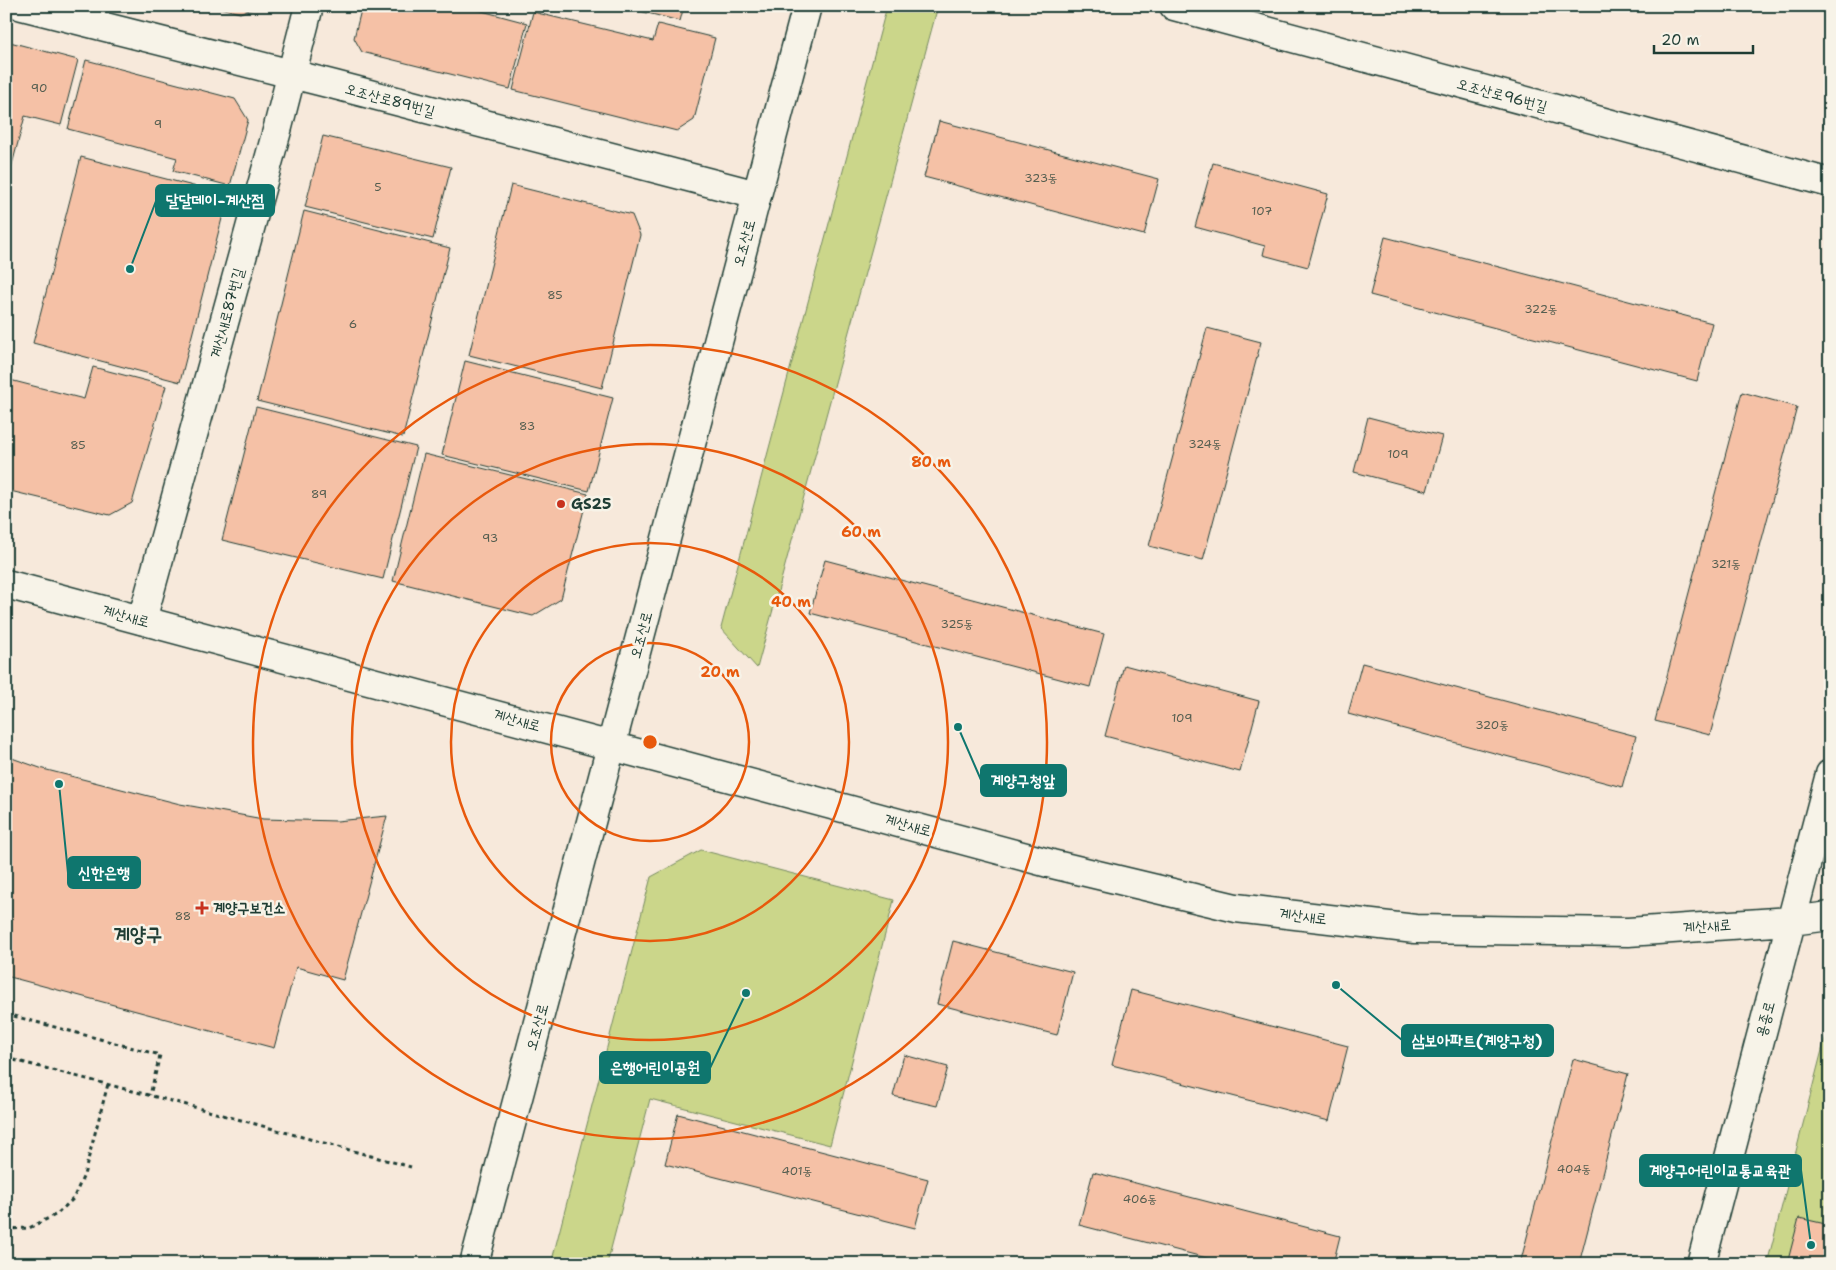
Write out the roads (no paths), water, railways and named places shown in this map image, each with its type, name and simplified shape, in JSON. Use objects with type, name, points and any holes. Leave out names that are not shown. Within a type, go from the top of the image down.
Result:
[{"type":"street","name":"오조산로89번길","points":[[22,6],[292,74],[757,196]]},
{"type":"street","name":"계산새로87번길","points":[[142,620],[310,6]]},
{"type":"street","name":"오조산로","points":[[474,1264],[807,6]]},
{"type":"street","name":"오조산로96번길","points":[[1174,6],[1830,183]]},
{"type":"street","name":"계산새로","points":[[6,584],[1052,864],[1236,908],[1416,929],[1628,932],[1791,921],[1830,916]]},
{"type":"street","name":"용종로","points":[[1701,1264],[1830,774]]},
{"type":"place","name":"달달데이-계산점","points":[[130,269]]},
{"type":"place","name":"GS25","points":[[561,504]]},
{"type":"place","name":"계양구청앞","points":[[958,727]]},
{"type":"place","name":"신한은행","points":[[59,784]]},
{"type":"place","name":"계양구보건소","points":[[202,908]]},
{"type":"place","name":"삼보아파트(계양구청)","points":[[1336,985]]},
{"type":"place","name":"은행어린이공원","points":[[746,993]]},
{"type":"place","name":"계양구어린이교통교육관","points":[[1811,1245]]},
{"type":"district","name":"계양구","points":[[138,934]]}]
